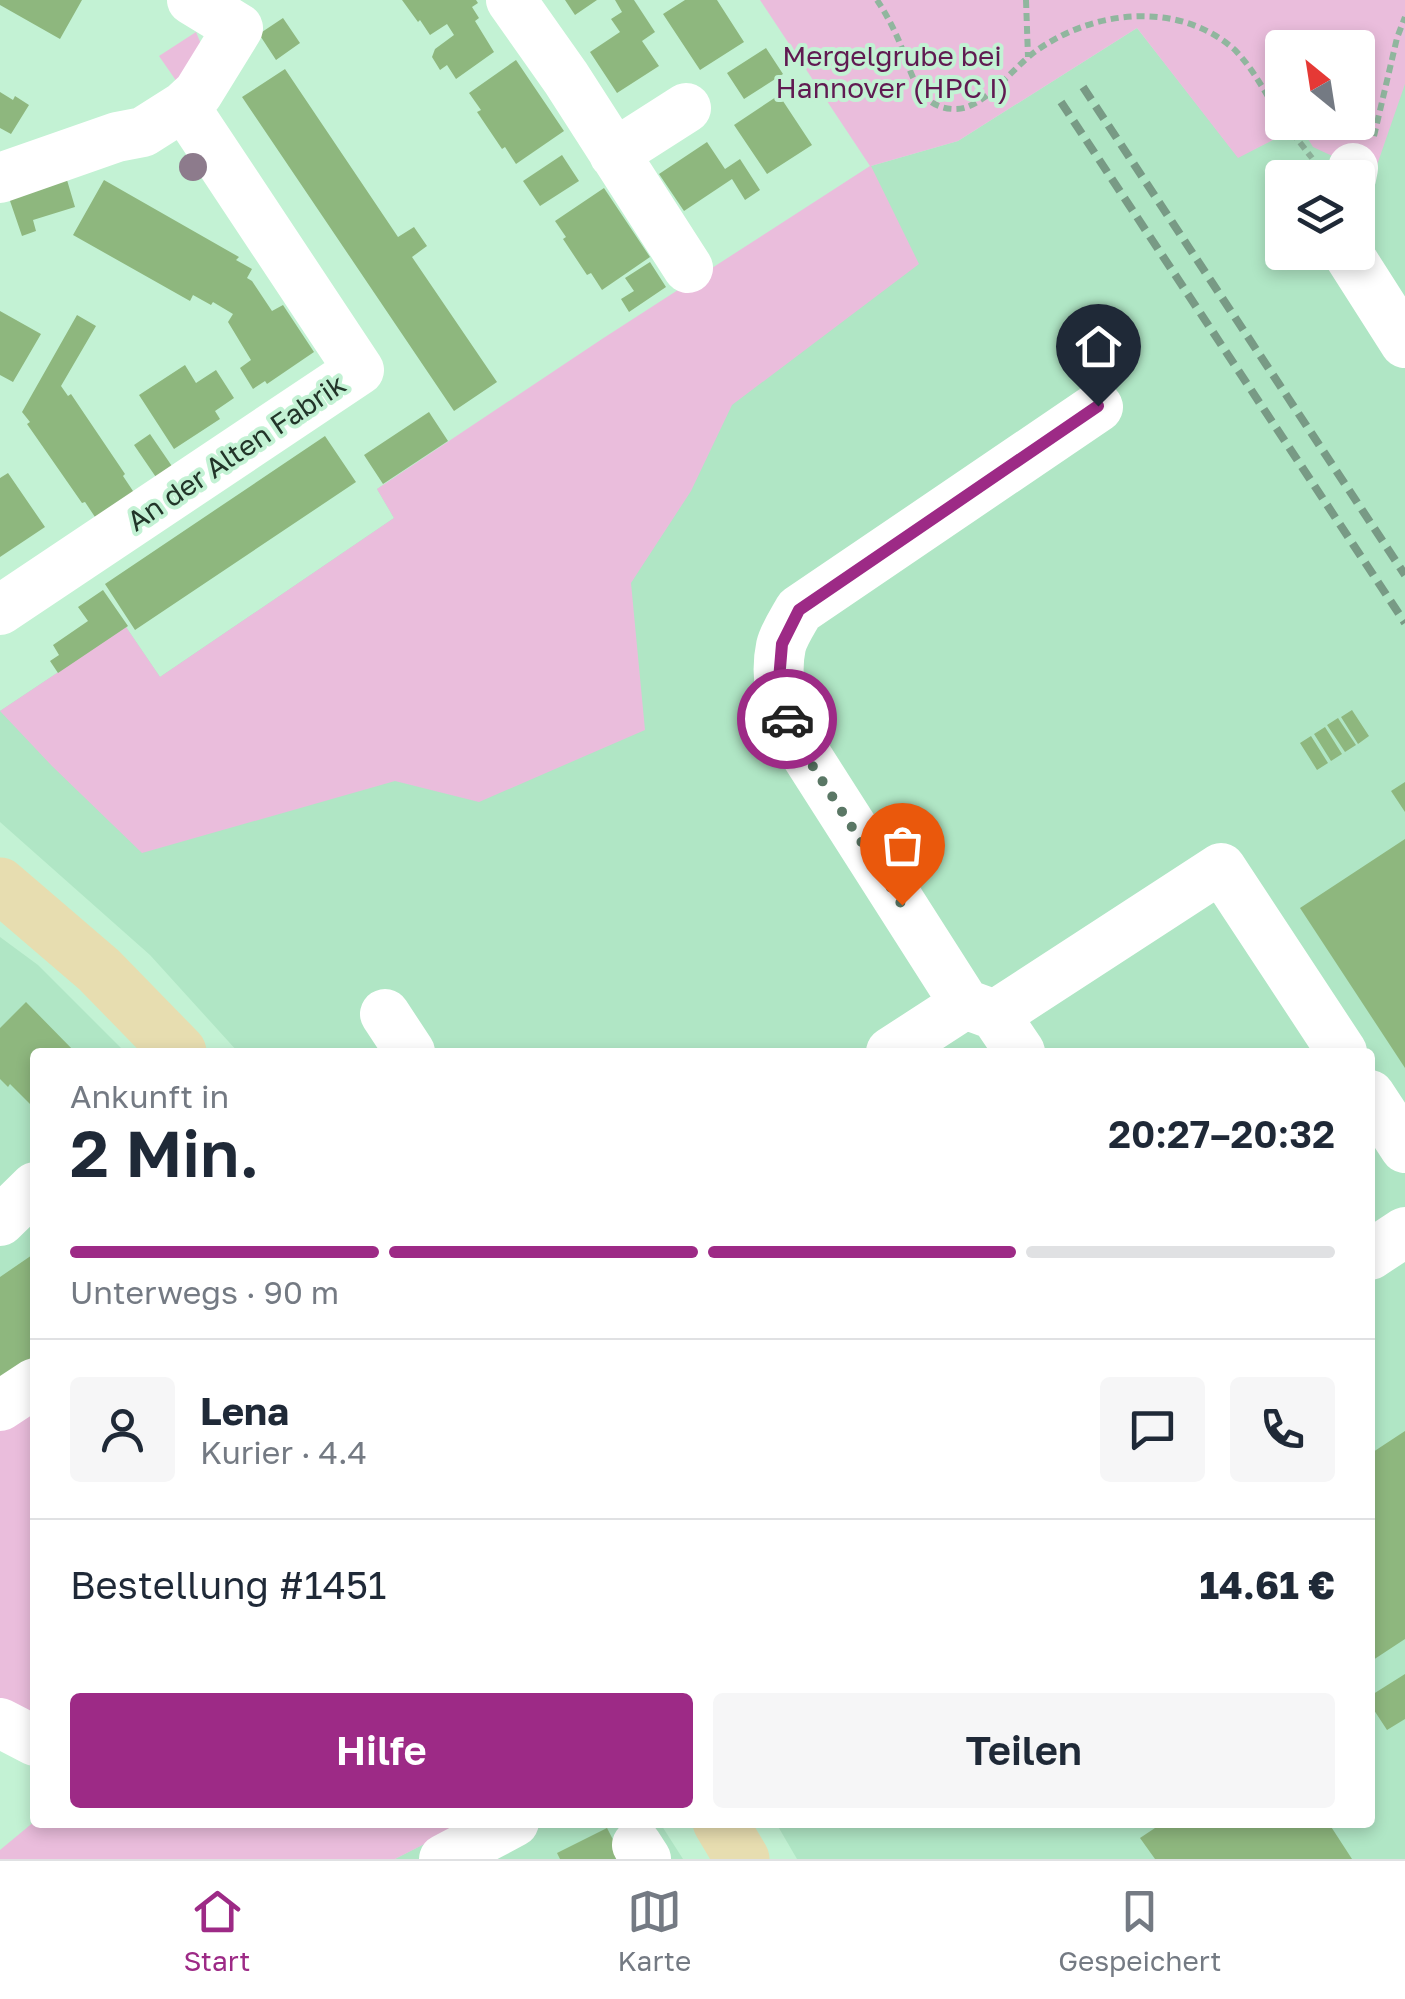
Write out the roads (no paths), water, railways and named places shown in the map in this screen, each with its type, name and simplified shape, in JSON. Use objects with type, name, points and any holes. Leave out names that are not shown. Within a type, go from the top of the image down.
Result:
[{"type":"main road","points":[[1,887],[98,970],[173,1048]]},
{"type":"main road","points":[[724,1828],[742,1859]]},
{"type":"street","points":[[0,178],[117,137],[144,132],[184,106],[198,93],[251,14],[192,0]]},
{"type":"street","points":[[511,0],[688,268]]},
{"type":"street","name":"An der Alten Fabrik","points":[[0,610],[359,370],[184,106]]},
{"type":"street","points":[[614,154],[686,108]]},
{"type":"street","points":[[1358,270],[1405,343]]},
{"type":"street","points":[[993,1024],[796,740],[784,713],[779,680],[782,644],[799,610],[1098,406]]},
{"type":"street","points":[[906,1048],[993,1024],[1221,868],[1339,1048]]},
{"type":"street","points":[[1375,1103],[1405,1148]]},
{"type":"street","points":[[0,1221],[30,1192]]},
{"type":"street","points":[[1375,1252],[1405,1232]]},
{"type":"street","points":[[0,1406],[30,1385]]},
{"type":"street","points":[[0,1722],[30,1738]]},
{"type":"street","points":[[444,1859],[503,1828]]},
{"type":"railway","points":[[1083,87],[1405,575]]},
{"type":"railway","points":[[1061,102],[1405,623]]},
{"type":"park label","name":"Mergelgrube bei Hannover (HPC I)","points":[[892,71]]}]
